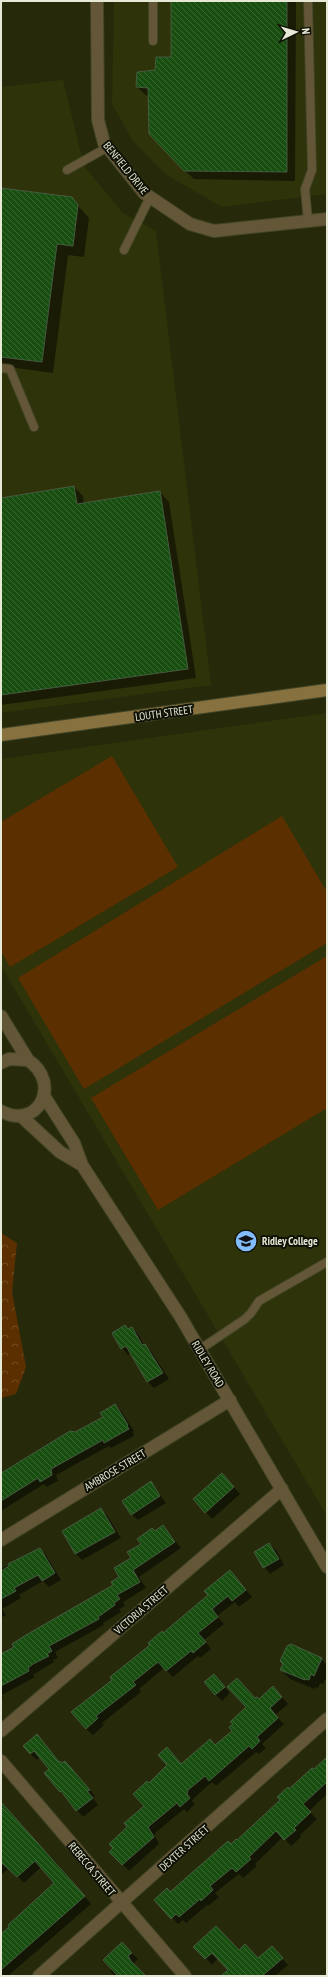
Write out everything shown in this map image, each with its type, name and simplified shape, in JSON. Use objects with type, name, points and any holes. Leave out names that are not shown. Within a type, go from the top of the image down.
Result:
[{"type":"main road","name":"LOUTH STREET","points":[[1,735],[327,690]]},
{"type":"street","name":"BENFIELD DRIVE","points":[[97,1],[98,120],[104,143],[144,193],[190,224],[214,230],[327,219]]},
{"type":"street","points":[[1,1016],[28,1060],[41,1071],[45,1080],[44,1096],[38,1107],[30,1113],[21,1116],[11,1115],[1,1111]]},
{"type":"street","points":[[1,1064],[14,1059],[28,1060]]},
{"type":"street","name":"RIDLEY ROAD","points":[[44,1096],[74,1143],[82,1165],[230,1400],[327,1567]]},
{"type":"street","name":"RIDLEY ROAD","points":[[21,1116],[60,1152],[82,1165]]},
{"type":"street","name":"AMBROSE STREET","points":[[1,1540],[230,1400]]},
{"type":"street","name":"VICTORIA STREET","points":[[1,1731],[282,1489]]},
{"type":"street","name":"DEXTER STREET","points":[[39,1976],[122,1904],[327,1719]]},
{"type":"street","name":"REBECCA STREET","points":[[1,1761],[184,1976]]},
{"type":"lane","points":[[153,1],[153,41]]},
{"type":"lane","points":[[308,1],[312,170],[305,189],[308,221]]},
{"type":"lane","points":[[67,170],[108,148]]},
{"type":"lane","points":[[124,250],[150,197]]},
{"type":"lane","points":[[1,368],[10,369],[34,427]]},
{"type":"lane","points":[[199,1350],[245,1319],[259,1301],[327,1262]]},
{"type":"shaded area","points":[[114,1],[327,1],[327,194],[222,207],[165,174],[133,141],[112,104]]},
{"type":"shaded area","points":[[63,80],[84,166],[123,213],[156,231],[211,685],[1,713],[1,87]]},
{"type":"shaded area","name":"Ridley College","points":[[327,713],[327,1516],[1,966],[1,759]]},
{"type":"green space","points":[[112,756],[178,867],[10,967],[1,951],[1,822]]},
{"type":"green space","points":[[282,816],[327,892],[327,943],[84,1089],[18,978]]},
{"type":"green space","points":[[327,956],[327,1108],[158,1210],[91,1098]]},
{"type":"green space","points":[[1,1233],[17,1243],[12,1292],[26,1367],[16,1394],[1,1398]]},
{"type":"building","points":[[171,1],[287,1],[287,172],[184,171],[149,134],[148,88],[136,87],[137,72],[155,70],[156,57],[171,57]]},
{"type":"building","points":[[1,188],[72,197],[78,205],[73,246],[57,244],[42,362],[1,357]]},
{"type":"building","points":[[74,486],[77,504],[160,491],[188,669],[1,695],[1,498]]},
{"type":"building","points":[[125,1325],[128,1329],[132,1327],[142,1345],[145,1344],[163,1373],[147,1382],[126,1346],[121,1349],[112,1333]]},
{"type":"building","points":[[115,1404],[129,1429],[104,1443],[103,1440],[51,1469],[52,1475],[40,1482],[38,1478],[1,1501],[1,1473],[70,1431],[75,1432],[103,1417],[100,1413]]},
{"type":"building","points":[[222,1473],[234,1487],[205,1513],[193,1499]]},
{"type":"building","points":[[151,1481],[160,1496],[131,1515],[122,1501]]},
{"type":"building","points":[[101,1508],[115,1532],[75,1554],[62,1531]]},
{"type":"building","points":[[163,1525],[175,1542],[133,1570],[140,1582],[117,1595],[120,1599],[114,1603],[115,1605],[98,1617],[99,1619],[49,1646],[52,1651],[47,1654],[49,1656],[33,1664],[28,1668],[29,1671],[1,1686],[1,1654],[14,1647],[12,1644],[26,1635],[113,1585],[111,1582],[119,1577],[114,1568],[131,1558],[127,1552],[141,1544],[137,1539],[152,1528],[155,1531]]},
{"type":"building","points":[[269,1543],[279,1559],[263,1568],[254,1552]]},
{"type":"building","points":[[40,1548],[55,1573],[42,1581],[38,1575],[14,1588],[16,1591],[1,1599],[1,1571],[9,1566],[8,1564]]},
{"type":"building","points":[[230,1570],[246,1590],[232,1601],[228,1596],[212,1609],[218,1617],[198,1633],[206,1642],[193,1653],[191,1651],[166,1671],[158,1662],[133,1682],[136,1685],[96,1716],[98,1718],[86,1729],[71,1712],[112,1680],[110,1677],[150,1645],[148,1643],[162,1631],[163,1633],[208,1595],[204,1591]]},
{"type":"building","points":[[291,1644],[322,1658],[314,1676],[311,1674],[309,1680],[305,1680],[280,1670],[283,1664],[280,1661],[287,1646]]},
{"type":"building","points":[[214,1674],[225,1687],[215,1695],[204,1682]]},
{"type":"building","points":[[237,1678],[255,1698],[257,1697],[259,1699],[273,1686],[282,1697],[270,1708],[278,1718],[257,1737],[260,1741],[252,1749],[249,1746],[209,1781],[205,1776],[188,1790],[187,1794],[190,1798],[180,1807],[177,1803],[148,1827],[154,1837],[122,1865],[109,1852],[113,1848],[109,1844],[127,1827],[124,1823],[144,1806],[133,1794],[147,1781],[149,1783],[167,1765],[158,1755],[167,1747],[181,1764],[210,1739],[215,1745],[232,1731],[229,1727],[233,1724],[230,1722],[246,1707],[227,1687]]},
{"type":"building","points":[[37,1734],[59,1762],[60,1761],[62,1763],[65,1761],[90,1790],[87,1791],[93,1798],[76,1811],[61,1791],[60,1792],[44,1773],[49,1769],[34,1751],[30,1754],[23,1746]]},
{"type":"building","points":[[327,1757],[327,1782],[303,1804],[311,1812],[294,1828],[296,1830],[284,1840],[276,1831],[249,1857],[251,1859],[236,1872],[232,1868],[210,1886],[213,1890],[201,1901],[200,1899],[179,1917],[176,1914],[171,1919],[154,1900],[167,1888],[170,1892],[228,1841],[231,1844],[236,1839],[237,1840],[280,1800],[277,1797],[288,1787],[289,1789],[312,1768],[314,1769]]},
{"type":"building","points":[[1,1802],[85,1896],[1,1970],[1,1934],[9,1927],[8,1925],[54,1883],[35,1861],[17,1877],[1,1862]]},
{"type":"building","points":[[216,1926],[239,1950],[245,1944],[258,1958],[272,1946],[283,1958],[262,1976],[221,1976],[228,1970],[212,1953],[205,1959],[193,1947]]},
{"type":"building","points":[[122,1942],[132,1953],[128,1956],[131,1961],[146,1976],[118,1976],[103,1960]]},
{"type":"place","name":"Ridley College","points":[[246,1241]]}]
